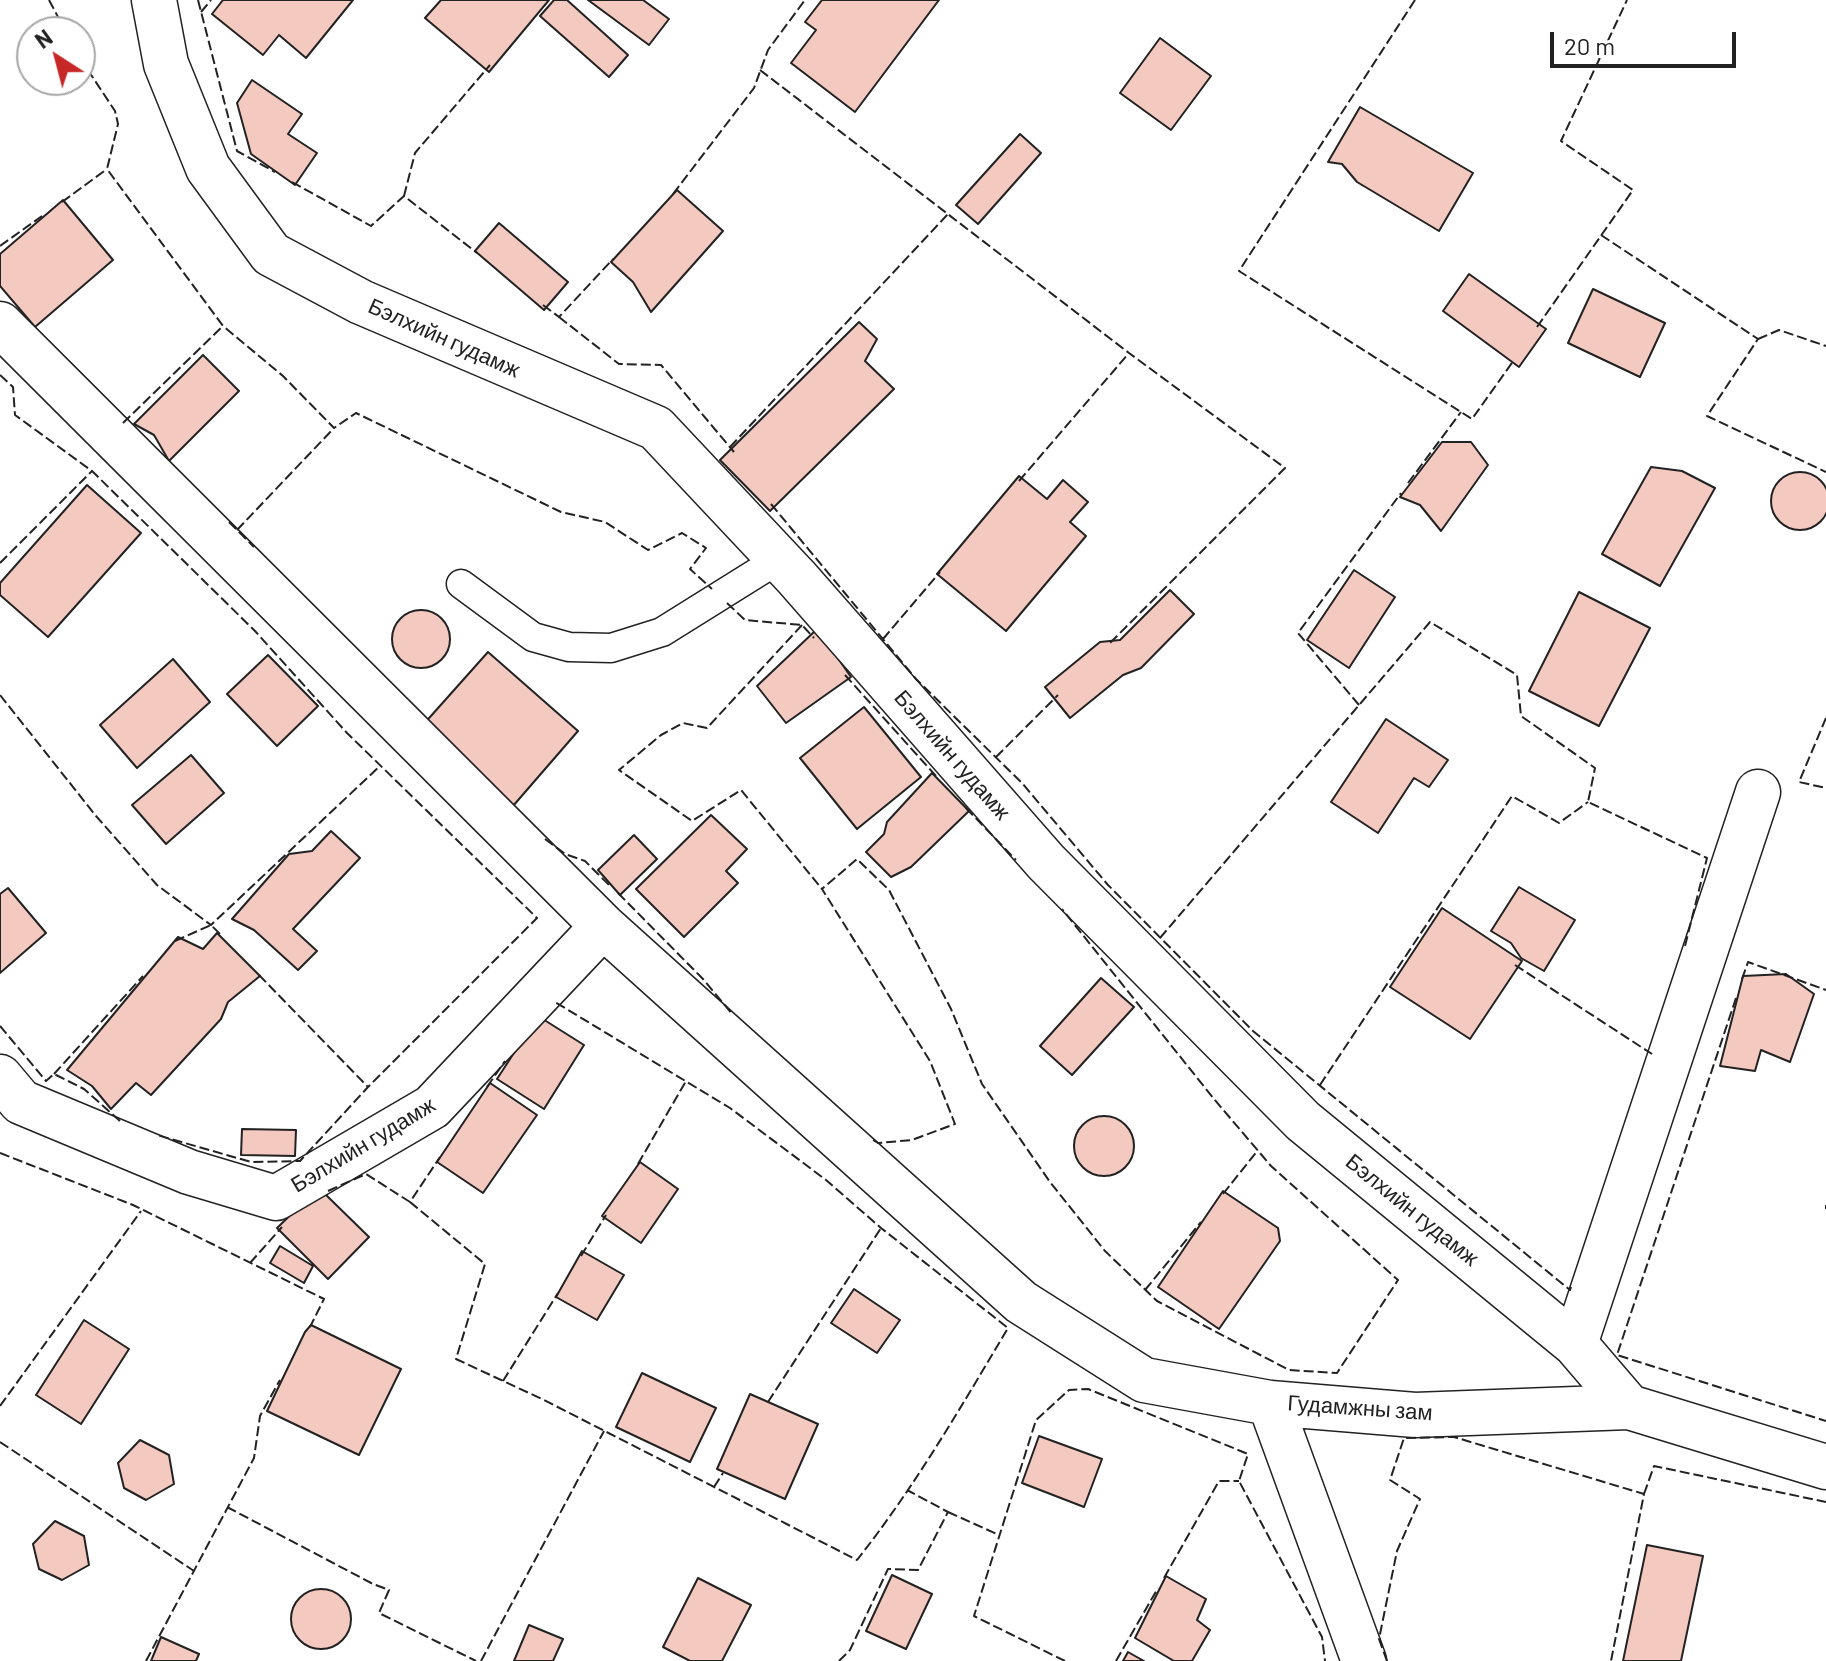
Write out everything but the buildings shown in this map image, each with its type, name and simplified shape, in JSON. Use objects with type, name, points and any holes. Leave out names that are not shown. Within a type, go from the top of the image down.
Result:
[{"type":"street","name":"Бэлхийн гудамж","points":[[154,0],[166,64],[208,168],[271,254],[361,302],[656,428],[779,559],[1046,862],[1303,1121],[1575,1344],[1629,1407]]},
{"type":"street","points":[[0,324],[603,926],[1021,1302],[1144,1380],[1270,1403]]},
{"type":"street","points":[[1575,1344],[1758,792]]},
{"type":"street","name":"Бэлхийн гудамж","points":[[7,1096],[189,1172],[276,1198],[432,1107],[603,926]]},
{"type":"street","name":"Гудамжны зам","points":[[1364,1661],[1270,1403],[1415,1415],[1629,1407]]},
{"type":"street","points":[[1629,1407],[1826,1467]]},
{"type":"lane","points":[[461,584],[533,637],[569,647],[611,648],[662,632],[779,559]]},
{"type":"fence","points":[[49,0],[58,16]]},
{"type":"fence","points":[[198,0],[237,151],[275,172]]},
{"type":"fence","points":[[201,12],[211,0]]},
{"type":"fence","points":[[673,194],[754,88],[768,50],[805,0]]},
{"type":"fence","points":[[1415,0],[1239,271],[1472,419],[1514,360]]},
{"type":"fence","points":[[1537,327],[1633,190],[1561,141],[1627,0]]},
{"type":"fence","points":[[404,196],[415,153],[490,65]]},
{"type":"fence","points":[[760,70],[1129,353],[1285,468],[1109,644]]},
{"type":"fence","points":[[96,82],[115,111],[118,124],[107,169],[223,326],[283,376],[334,428],[356,413],[561,512],[605,522],[648,550],[682,533],[706,548],[690,569],[712,589]]},
{"type":"fence","points":[[62,202],[107,169]]},
{"type":"fence","points":[[292,182],[371,226],[404,196],[477,253]]},
{"type":"fence","points":[[730,447],[948,214]]},
{"type":"fence","points":[[0,246],[42,216]]},
{"type":"fence","points":[[1601,235],[1758,339],[1707,416],[1826,472]]},
{"type":"fence","points":[[543,305],[559,317],[613,259]]},
{"type":"fence","points":[[559,317],[619,364],[661,365],[734,452]]},
{"type":"fence","points":[[123,423],[223,326]]},
{"type":"fence","points":[[1758,339],[1779,330],[1826,346]]},
{"type":"fence","points":[[1019,481],[1129,353]]},
{"type":"fence","points":[[0,375],[13,387],[15,415],[92,471],[255,631],[347,733],[537,918],[368,1087],[300,1161],[251,1162],[157,1135]]},
{"type":"fence","points":[[1408,483],[1461,412]]},
{"type":"fence","points":[[237,530],[334,428]]},
{"type":"fence","points":[[0,563],[92,471]]},
{"type":"fence","points":[[1359,705],[1298,633],[1401,493]]},
{"type":"fence","points":[[771,504],[916,679],[1022,783],[1108,885],[1253,1031],[1570,1290],[1571,1287]]},
{"type":"fence","points":[[229,522],[254,547]]},
{"type":"fence","points":[[883,639],[940,572]]},
{"type":"fence","points":[[727,603],[745,620],[802,625],[814,638]]},
{"type":"fence","points":[[1160,938],[1430,622],[1517,675],[1521,716],[1595,768],[1588,802],[1707,858],[1685,946]]},
{"type":"fence","points":[[802,625],[707,728],[683,723],[661,735],[619,770],[692,821],[741,790],[822,889]]},
{"type":"fence","points":[[845,675],[936,776]]},
{"type":"fence","points":[[0,695],[96,816],[157,885],[211,925],[381,765]]},
{"type":"fence","points":[[996,757],[1058,695]]},
{"type":"fence","points":[[1826,718],[1799,782],[1826,788]]},
{"type":"fence","points":[[1320,1085],[1512,796],[1559,823],[1588,802]]},
{"type":"fence","points":[[966,808],[1016,860]]},
{"type":"fence","points":[[545,839],[565,854],[585,861],[609,885]]},
{"type":"fence","points":[[873,1140],[878,1143],[912,1140],[955,1124],[930,1061],[822,889],[857,859],[889,890],[951,1009],[982,1084],[1050,1182],[1105,1251],[1157,1301],[1289,1370],[1337,1373],[1398,1280],[1271,1166],[1062,909]]},
{"type":"fence","points":[[618,893],[703,979],[733,1015]]},
{"type":"fence","points":[[175,941],[211,925],[220,934]]},
{"type":"fence","points":[[1742,979],[1748,962],[1826,990]]},
{"type":"fence","points":[[1515,965],[1652,1054]]},
{"type":"fence","points":[[259,975],[368,1087]]},
{"type":"fence","points":[[54,1074],[143,976]]},
{"type":"fence","points":[[1736,998],[1617,1355],[1826,1421]]},
{"type":"fence","points":[[410,1202],[485,1264],[456,1359],[544,1400],[857,1560],[878,1533],[936,1447],[1008,1328],[881,1228],[826,1180],[730,1108],[555,1002]]},
{"type":"fence","points":[[0,1026],[46,1081],[54,1074],[84,1089],[120,1121]]},
{"type":"fence","points":[[487,1087],[505,1061]]},
{"type":"fence","points":[[638,1164],[686,1081]]},
{"type":"fence","points":[[1223,1194],[1258,1150]]},
{"type":"fence","points":[[0,1153],[133,1205],[324,1299],[310,1327]]},
{"type":"fence","points":[[328,1191],[366,1174],[410,1202],[440,1157]]},
{"type":"fence","points":[[0,1406],[141,1211]]},
{"type":"fence","points":[[581,1256],[606,1215]]},
{"type":"fence","points":[[1145,1290],[1201,1222]]},
{"type":"fence","points":[[250,1263],[282,1227]]},
{"type":"fence","points":[[768,1402],[881,1228]]},
{"type":"fence","points":[[503,1381],[558,1293]]},
{"type":"fence","points":[[146,1661],[254,1458],[260,1416],[280,1380]]},
{"type":"fence","points":[[1065,1661],[974,1616],[1036,1420],[1069,1390],[1088,1389],[1248,1454],[1239,1481],[1322,1637],[1325,1661]]},
{"type":"fence","points":[[481,1661],[604,1431]]},
{"type":"fence","points":[[1387,1661],[1379,1639],[1397,1551],[1420,1499],[1390,1480],[1404,1438],[1454,1437],[1644,1494],[1611,1661]]},
{"type":"fence","points":[[0,1442],[194,1571]]},
{"type":"fence","points":[[1644,1494],[1654,1466],[1826,1502]]},
{"type":"fence","points":[[714,1487],[723,1473]]},
{"type":"fence","points":[[1164,1578],[1219,1481],[1239,1481]]},
{"type":"fence","points":[[839,1661],[850,1650],[888,1569],[918,1570],[948,1512],[907,1490]]},
{"type":"fence","points":[[227,1507],[389,1590],[379,1613],[476,1661]]},
{"type":"fence","points":[[948,1512],[999,1535]]},
{"type":"fence","points":[[1116,1661],[1158,1588]]}]
